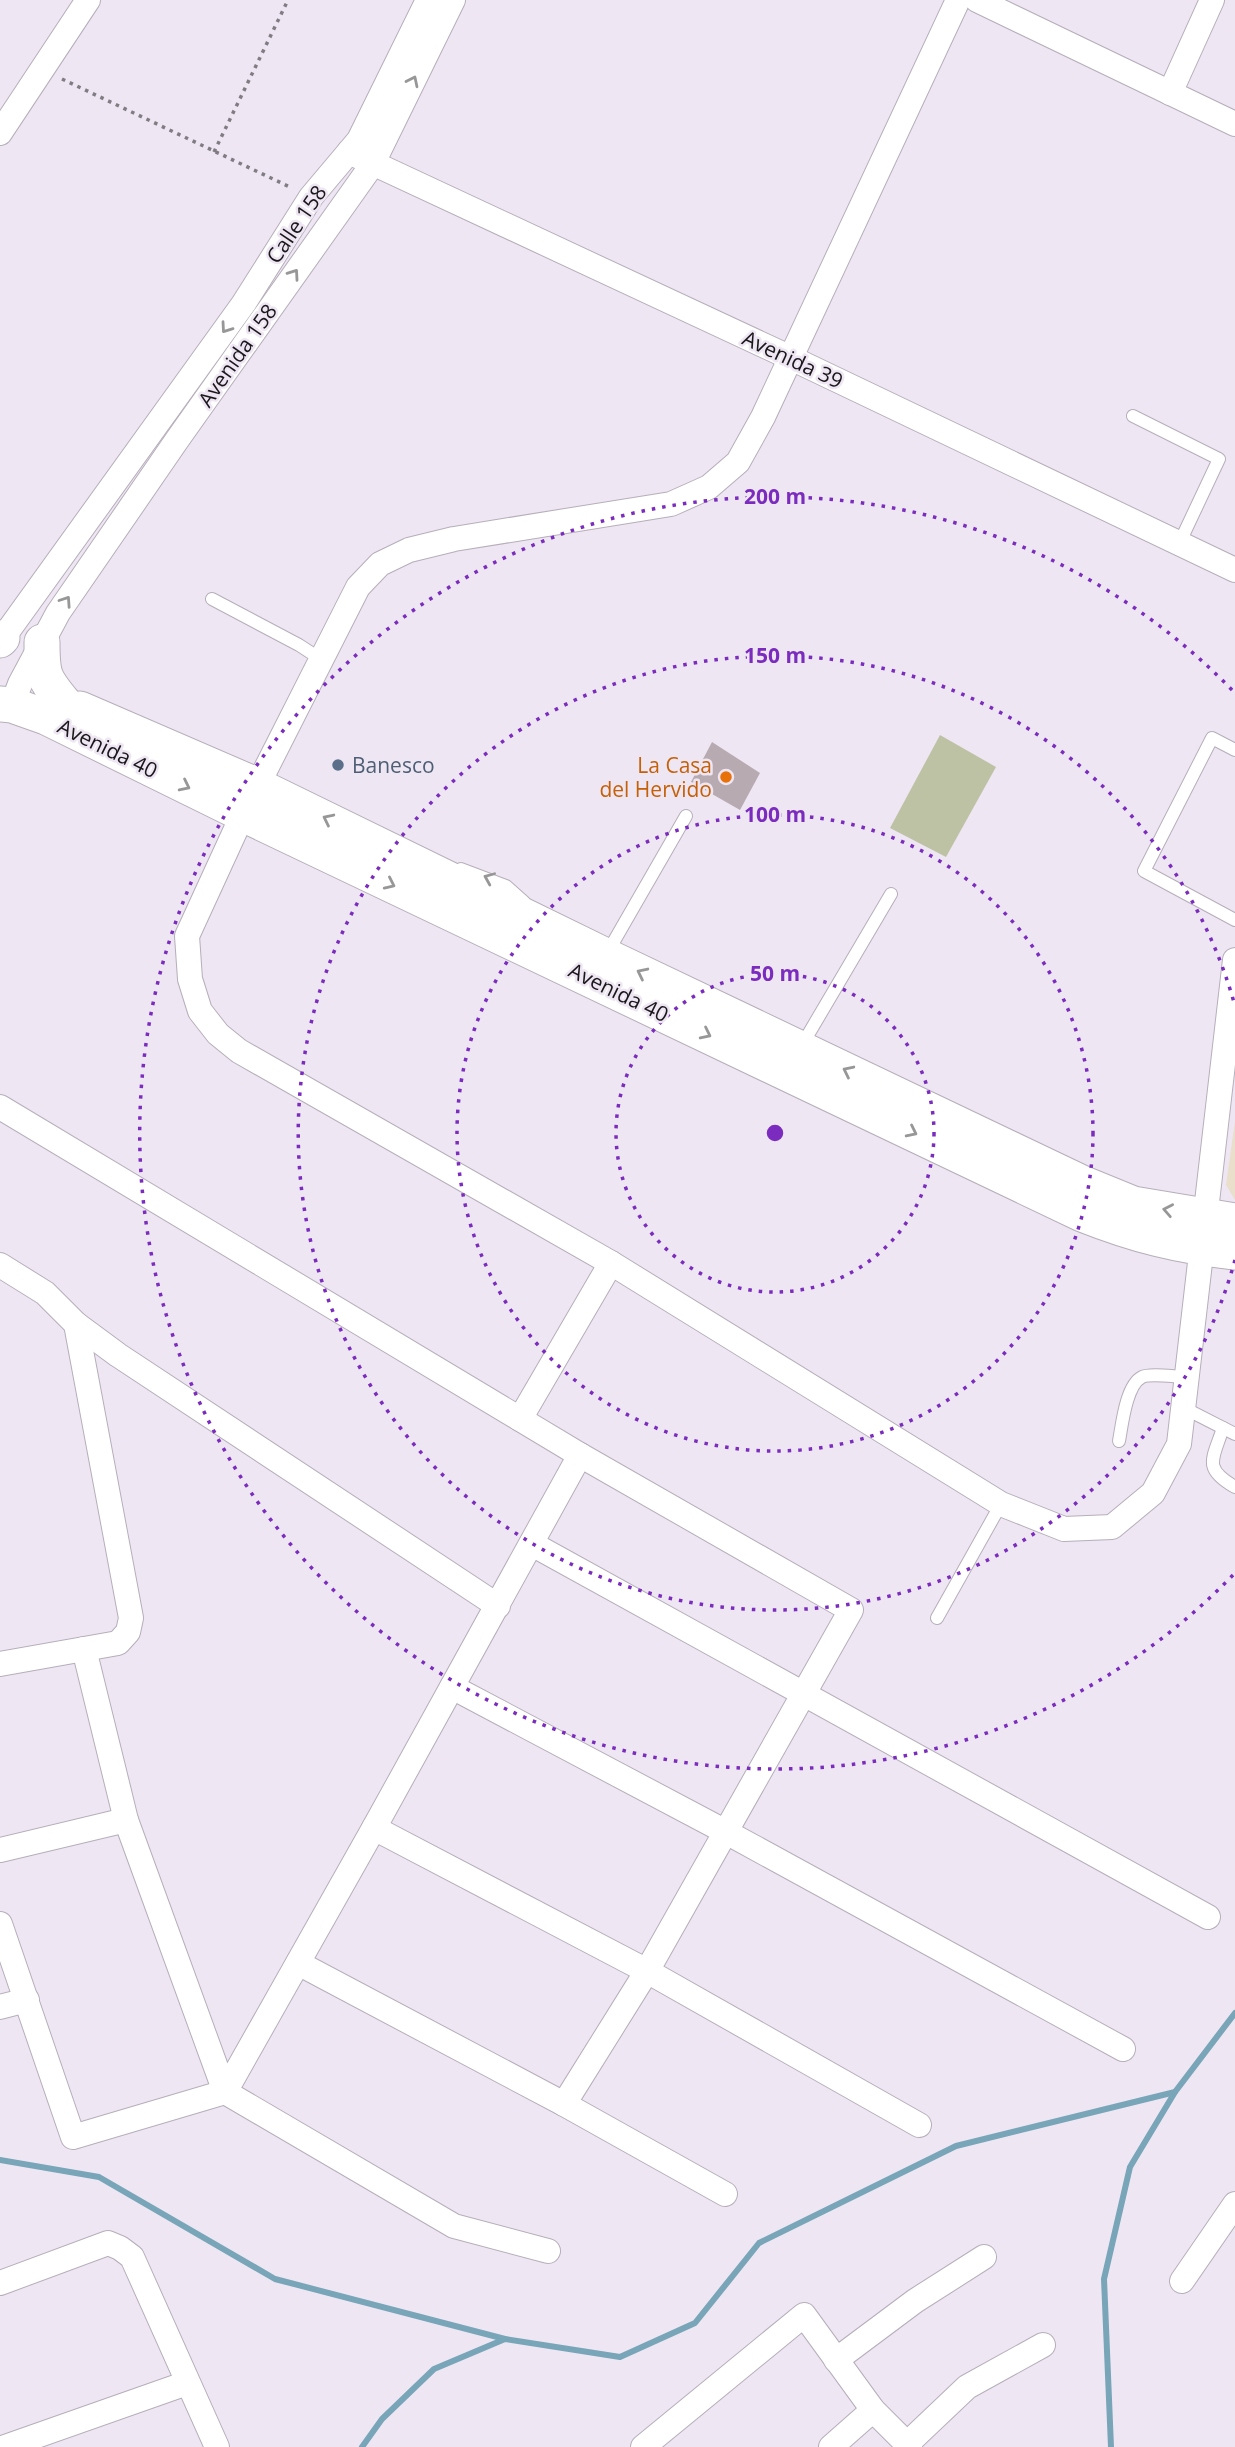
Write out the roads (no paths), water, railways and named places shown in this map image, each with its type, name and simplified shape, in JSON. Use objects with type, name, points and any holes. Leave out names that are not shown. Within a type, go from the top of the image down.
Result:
[{"type":"street","points":[[0,133],[88,0]]},
{"type":"street","points":[[958,0],[763,417],[738,462],[709,487],[671,504],[454,539],[409,550],[380,564],[358,587],[251,800],[187,936],[190,979],[200,1011],[218,1034],[239,1051],[611,1263],[1002,1504],[1064,1529],[1112,1527],[1153,1493],[1179,1444],[1187,1377],[1220,1235],[1235,960]]},
{"type":"street","points":[[977,0],[1018,9],[1170,93],[1235,124]]},
{"type":"street","points":[[1170,93],[1212,0]]},
{"type":"street","name":"Calle 158","points":[[1,640],[88,520],[166,434],[210,372],[244,303],[311,197],[359,140],[439,3]]},
{"type":"street","name":"Avenida 158","points":[[210,372],[265,315],[372,165],[439,3]]},
{"type":"street","name":"Avenida 39","points":[[349,152],[791,358],[1235,570]]},
{"type":"street","points":[[244,303],[265,315]]},
{"type":"street","points":[[8,693],[112,534],[166,434]]},
{"type":"street","points":[[88,520],[112,534]]},
{"type":"street","points":[[42,642],[43,673],[64,703]]},
{"type":"street","name":"Avenida 40","points":[[8,693],[64,703],[251,800],[1082,1214],[1161,1241],[1220,1235]]},
{"type":"street","name":"Avenida 40","points":[[8,693],[46,717],[433,870],[606,956],[1084,1184],[1220,1235]]},
{"type":"street","points":[[0,1107],[580,1455],[851,1610],[648,1971],[564,2104]]},
{"type":"street","points":[[520,1419],[611,1263]]},
{"type":"street","points":[[0,1265],[45,1293],[76,1324],[118,1355],[498,1606]]},
{"type":"street","points":[[0,1664],[118,1643],[128,1632],[131,1618],[76,1324]]},
{"type":"street","points":[[0,1924],[73,2137],[225,2092],[580,1455]]},
{"type":"street","points":[[531,1544],[1208,1917]]},
{"type":"street","points":[[83,1649],[125,1820],[225,2092],[454,2226],[548,2250]]},
{"type":"street","points":[[452,1687],[726,1832],[1123,2049]]},
{"type":"street","points":[[0,1850],[125,1820]]},
{"type":"street","points":[[374,1828],[648,1971],[919,2125]]},
{"type":"street","points":[[298,1963],[564,2104],[725,2194]]},
{"type":"street","points":[[0,2007],[27,2000]]},
{"type":"street","points":[[1182,2281],[1235,2204]]},
{"type":"street","points":[[0,2283],[108,2243],[120,2248],[131,2257],[217,2447]]},
{"type":"street","points":[[836,2360],[915,2301],[984,2257]]},
{"type":"street","points":[[643,2447],[804,2315],[873,2410],[908,2445],[967,2387],[1043,2345]]},
{"type":"street","points":[[5,2447],[187,2383]]},
{"type":"street","points":[[831,2447],[873,2410]]},
{"type":"lane","points":[[1133,416],[1219,459],[1179,544]]},
{"type":"lane","points":[[212,599],[322,660]]},
{"type":"lane","points":[[1235,750],[1212,738],[1144,871],[1235,920]]},
{"type":"lane","points":[[606,956],[686,816]]},
{"type":"lane","points":[[800,1049],[891,894]]},
{"type":"lane","points":[[1119,1441],[1129,1394],[1137,1380],[1143,1376],[1187,1377]]},
{"type":"lane","points":[[1184,1408],[1235,1434]]},
{"type":"lane","points":[[1223,1428],[1212,1464],[1220,1478],[1235,1487]]},
{"type":"lane","points":[[937,1618],[1002,1504]]},
{"type":"waterway","points":[[0,2160],[99,2177],[275,2279],[505,2339],[620,2357],[695,2323],[759,2243],[956,2146],[1175,2092],[1235,2013]]},
{"type":"waterway","points":[[1111,2447],[1104,2279],[1130,2167],[1175,2092]]},
{"type":"waterway","points":[[362,2447],[382,2419],[434,2369],[505,2339]]},
{"type":"place","name":"Banesco","points":[[338,765]]},
{"type":"place","name":"La Casa del Hervido","points":[[726,777]]}]
